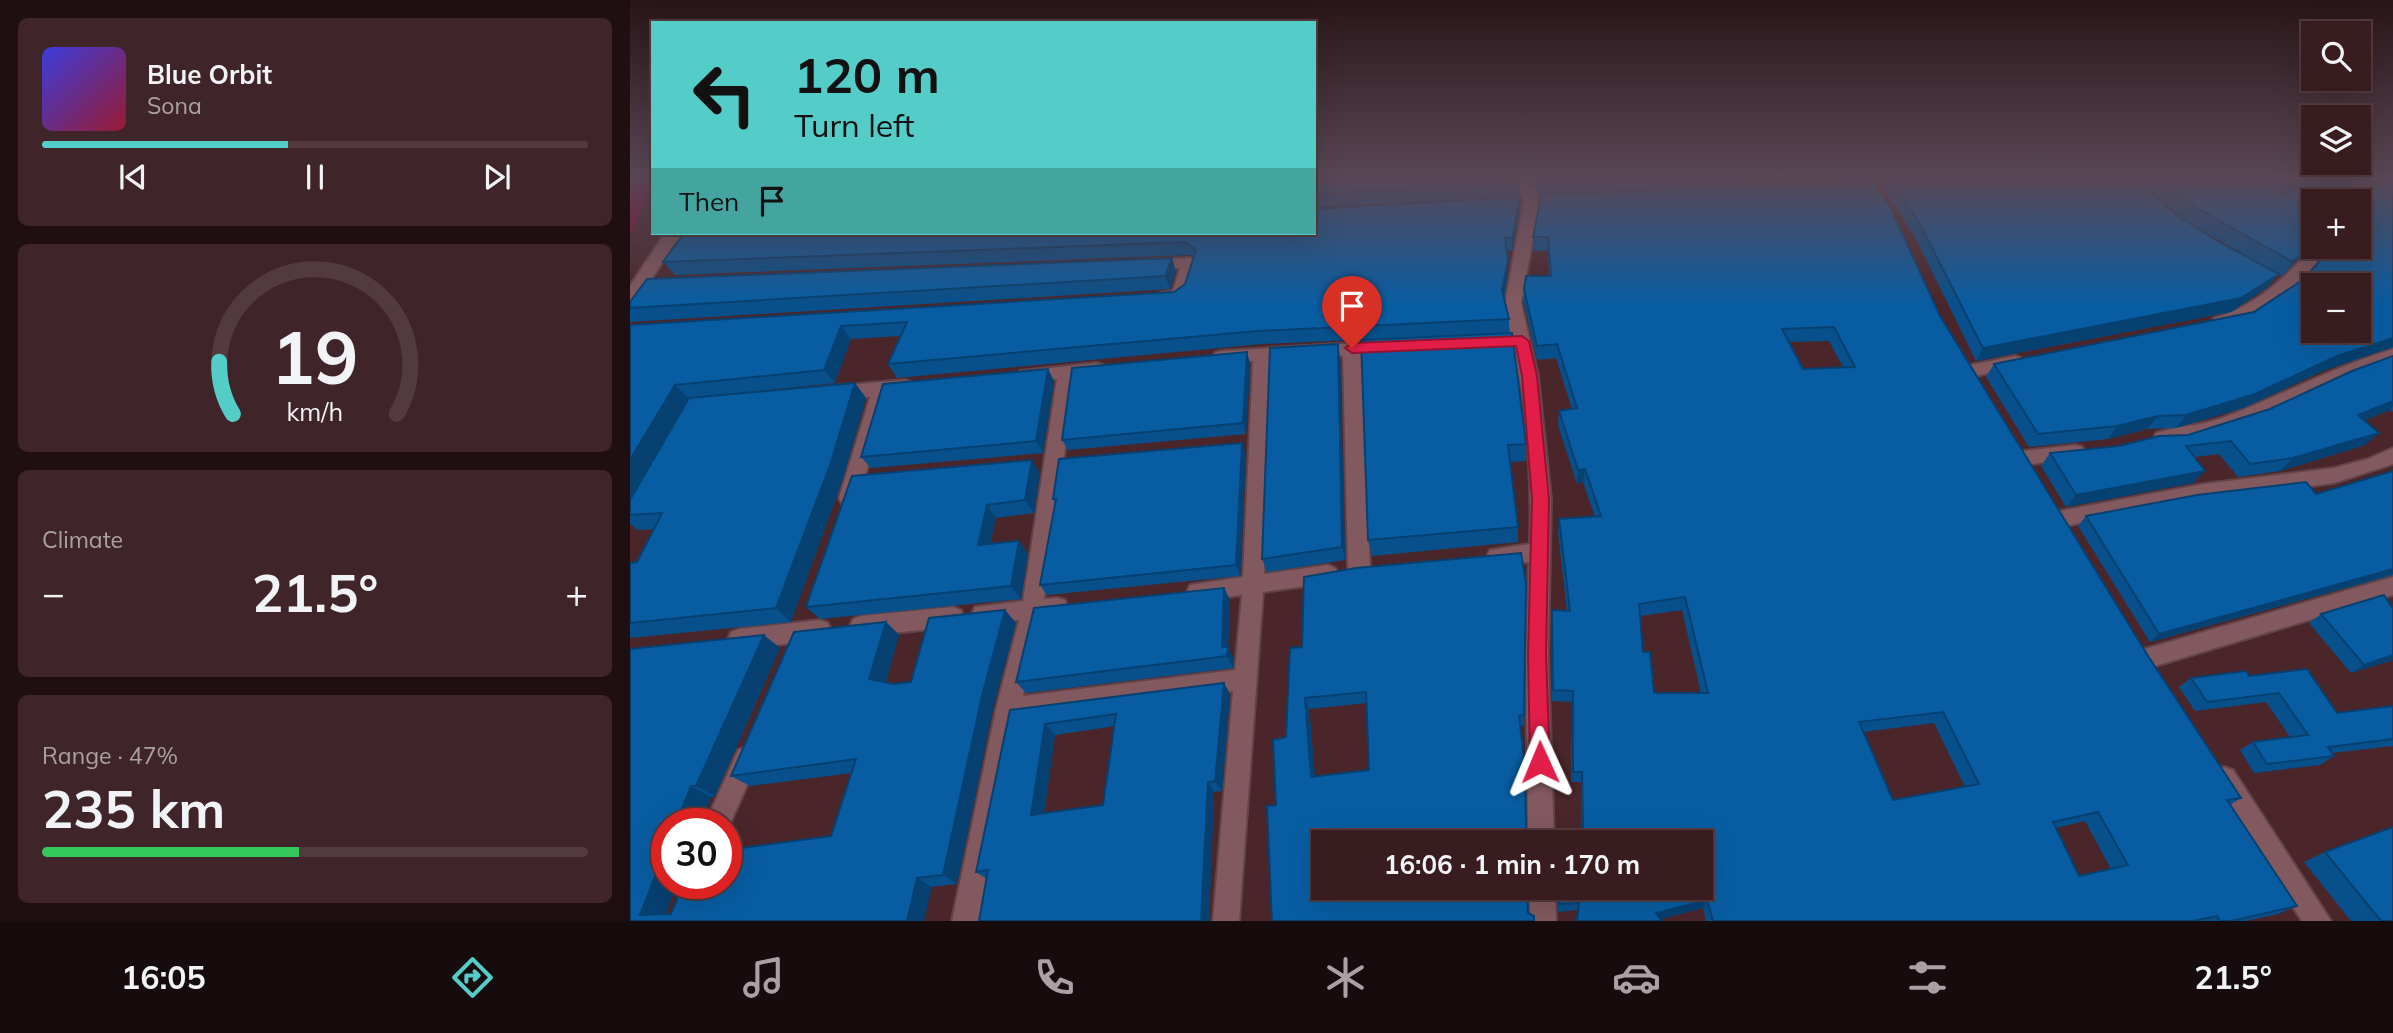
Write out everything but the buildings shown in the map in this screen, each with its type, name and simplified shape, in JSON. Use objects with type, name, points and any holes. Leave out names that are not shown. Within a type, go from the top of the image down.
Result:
[{"type":"street","points":[[1529,219],[1513,303],[1529,376],[1541,499],[1537,655],[1541,830]]},
{"type":"street","points":[[630,299],[648,285],[672,236],[727,237]]},
{"type":"street","points":[[2197,327],[2237,319],[2285,288],[2310,259]]},
{"type":"street","points":[[1126,265],[1190,263],[1179,297],[1151,298]]},
{"type":"street","points":[[2264,275],[2285,288]]},
{"type":"street","points":[[1469,343],[1522,341]]},
{"type":"street","points":[[1206,358],[1404,346]]},
{"type":"street","points":[[1184,594],[1366,569],[1352,348]]},
{"type":"street","points":[[1958,350],[1986,394]]},
{"type":"street","points":[[1226,921],[1253,586],[1250,443],[1262,353]]},
{"type":"street","points":[[2148,439],[2176,438],[2250,415],[2332,377],[2393,355]]},
{"type":"street","points":[[1971,371],[2032,358]]},
{"type":"street","points":[[1014,377],[1109,368]]},
{"type":"street","points":[[965,921],[1032,610],[1067,372]]},
{"type":"street","points":[[815,394],[921,385]]},
{"type":"street","points":[[842,518],[862,479],[881,389]]},
{"type":"street","points":[[2011,437],[2036,478]]},
{"type":"street","points":[[2024,458],[2096,450]]},
{"type":"street","points":[[2060,519],[2146,500],[2344,473],[2393,455]]},
{"type":"street","points":[[2048,499],[2074,542]]},
{"type":"street","points":[[1470,559],[1539,552]]},
{"type":"street","points":[[2160,681],[2141,653],[2393,586]]},
{"type":"street","points":[[722,641],[1073,605]]},
{"type":"street","points":[[790,657],[810,606]]},
{"type":"street","points":[[1009,709],[1244,679]]},
{"type":"street","points":[[726,808],[757,734]]},
{"type":"street","points":[[2211,760],[2313,913]]},
{"type":"street","points":[[1542,900],[1543,921]]},
{"type":"shaded area","points":[[630,219],[637,219],[630,234]]},
{"type":"route","points":[[1352,348],[1522,341],[1529,376],[1541,499],[1537,655],[1540,762]]}]
